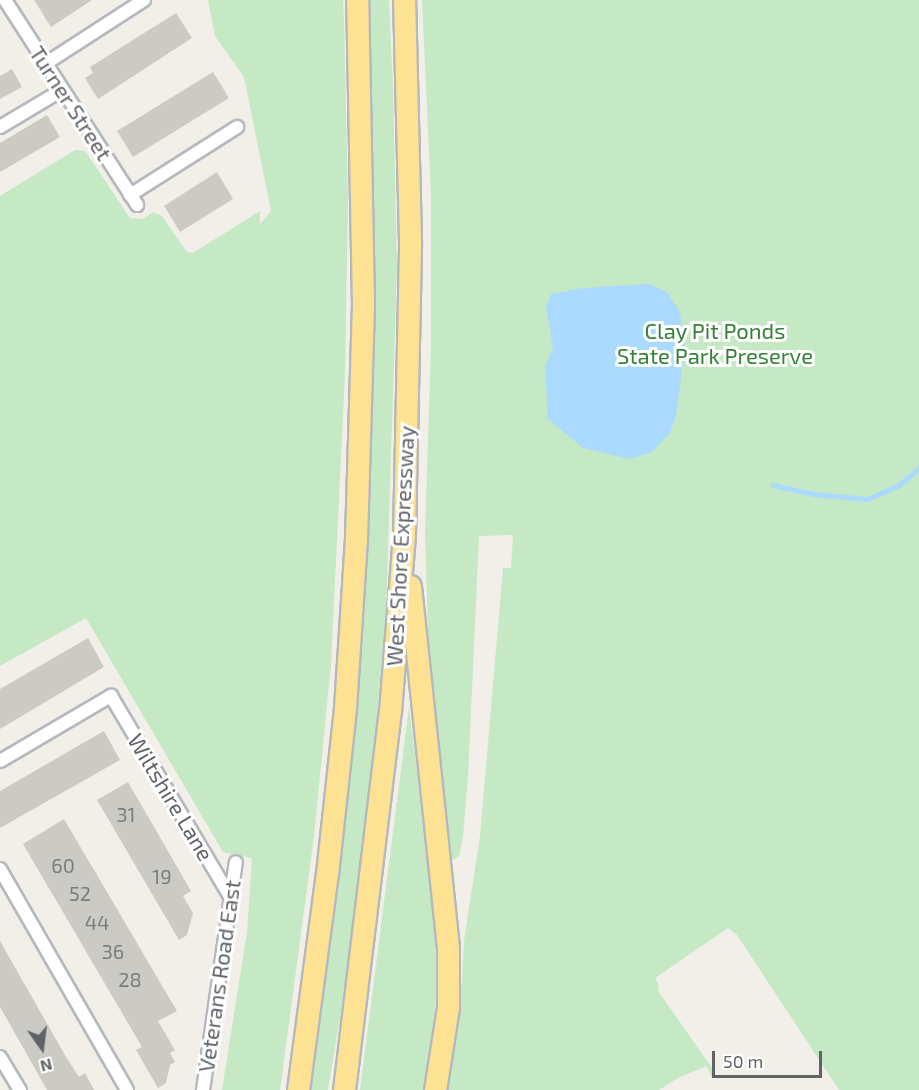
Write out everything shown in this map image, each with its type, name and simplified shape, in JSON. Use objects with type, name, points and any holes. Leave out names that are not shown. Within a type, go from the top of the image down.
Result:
[{"type":"highway","name":"West Shore Expressway","points":[[298,1090],[344,719],[357,539],[363,304],[357,0]]},
{"type":"highway","name":"West Shore Expressway","points":[[344,1090],[390,712],[404,534],[410,241],[404,0]]},
{"type":"highway","points":[[404,534],[448,948],[448,1007],[435,1090]]},
{"type":"street","name":"Turner Street","points":[[5,0],[134,200],[237,127]]},
{"type":"street","points":[[45,64],[144,0]]},
{"type":"street","points":[[0,127],[62,90]]},
{"type":"street","name":"Wiltshire Lane","points":[[0,761],[111,696],[231,898]]},
{"type":"street","name":"Veterans Road East","points":[[203,1090],[236,862]]},
{"type":"street","points":[[0,869],[127,1090]]},
{"type":"street","points":[[0,1057],[20,1090]]},
{"type":"green space","points":[[208,0],[343,0],[348,198],[345,374],[331,664],[314,836],[280,1090],[222,1090],[247,932],[252,858],[223,852],[86,618],[0,666],[0,196],[75,150],[85,151],[130,218],[143,219],[153,212],[162,216],[187,252],[193,253],[260,211],[260,224],[271,211],[244,77],[215,36]]},
{"type":"green space","points":[[369,0],[389,0],[393,87],[397,268],[386,612],[370,797],[345,988],[328,1090],[307,1090],[363,598],[374,345],[374,204]]},
{"type":"green space","name":"Clay Pit Ponds State Park Preserve","points":[[422,0],[919,0],[919,1090],[839,1090],[737,935],[728,928],[655,978],[659,985],[658,991],[715,1072],[714,1076],[711,1076],[707,1066],[678,1078],[659,1090],[447,1090],[462,982],[464,941],[480,836],[503,568],[511,568],[513,535],[479,536],[468,776],[463,837],[459,856],[453,860],[449,856],[441,810],[428,636],[425,533],[431,346],[431,195]]},
{"type":"green space","points":[[409,707],[440,955],[438,985],[424,1090],[360,1090]]},
{"type":"water","points":[[648,284],[666,291],[680,312],[685,348],[676,415],[670,433],[652,452],[630,459],[583,448],[548,419],[545,366],[553,349],[546,306],[551,294],[583,288]]},
{"type":"building","points":[[34,0],[92,0],[51,27]]},
{"type":"building","points":[[176,13],[192,38],[98,99],[85,78],[93,73],[90,67]]},
{"type":"building","points":[[12,69],[22,87],[0,99],[0,76]]},
{"type":"building","points":[[213,72],[229,98],[133,157],[117,131]]},
{"type":"building","points":[[47,115],[60,137],[0,172],[0,143]]},
{"type":"building","points":[[217,172],[233,199],[180,232],[164,206]]},
{"type":"building","points":[[88,638],[104,667],[0,729],[0,689]]},
{"type":"building","points":[[104,731],[120,760],[0,828],[0,791]]},
{"type":"building","points":[[128,782],[191,891],[183,896],[193,913],[187,935],[179,940],[97,800]]},
{"type":"building","points":[[64,819],[177,1011],[158,1021],[175,1050],[170,1053],[175,1062],[170,1065],[166,1083],[158,1088],[136,1050],[142,1047],[23,844]]},
{"type":"building","points":[[0,941],[66,1057],[79,1077],[85,1073],[94,1090],[47,1090],[0,1007]]},
{"type":"waterway","points":[[773,485],[814,494],[867,499],[898,486],[919,468]]}]
